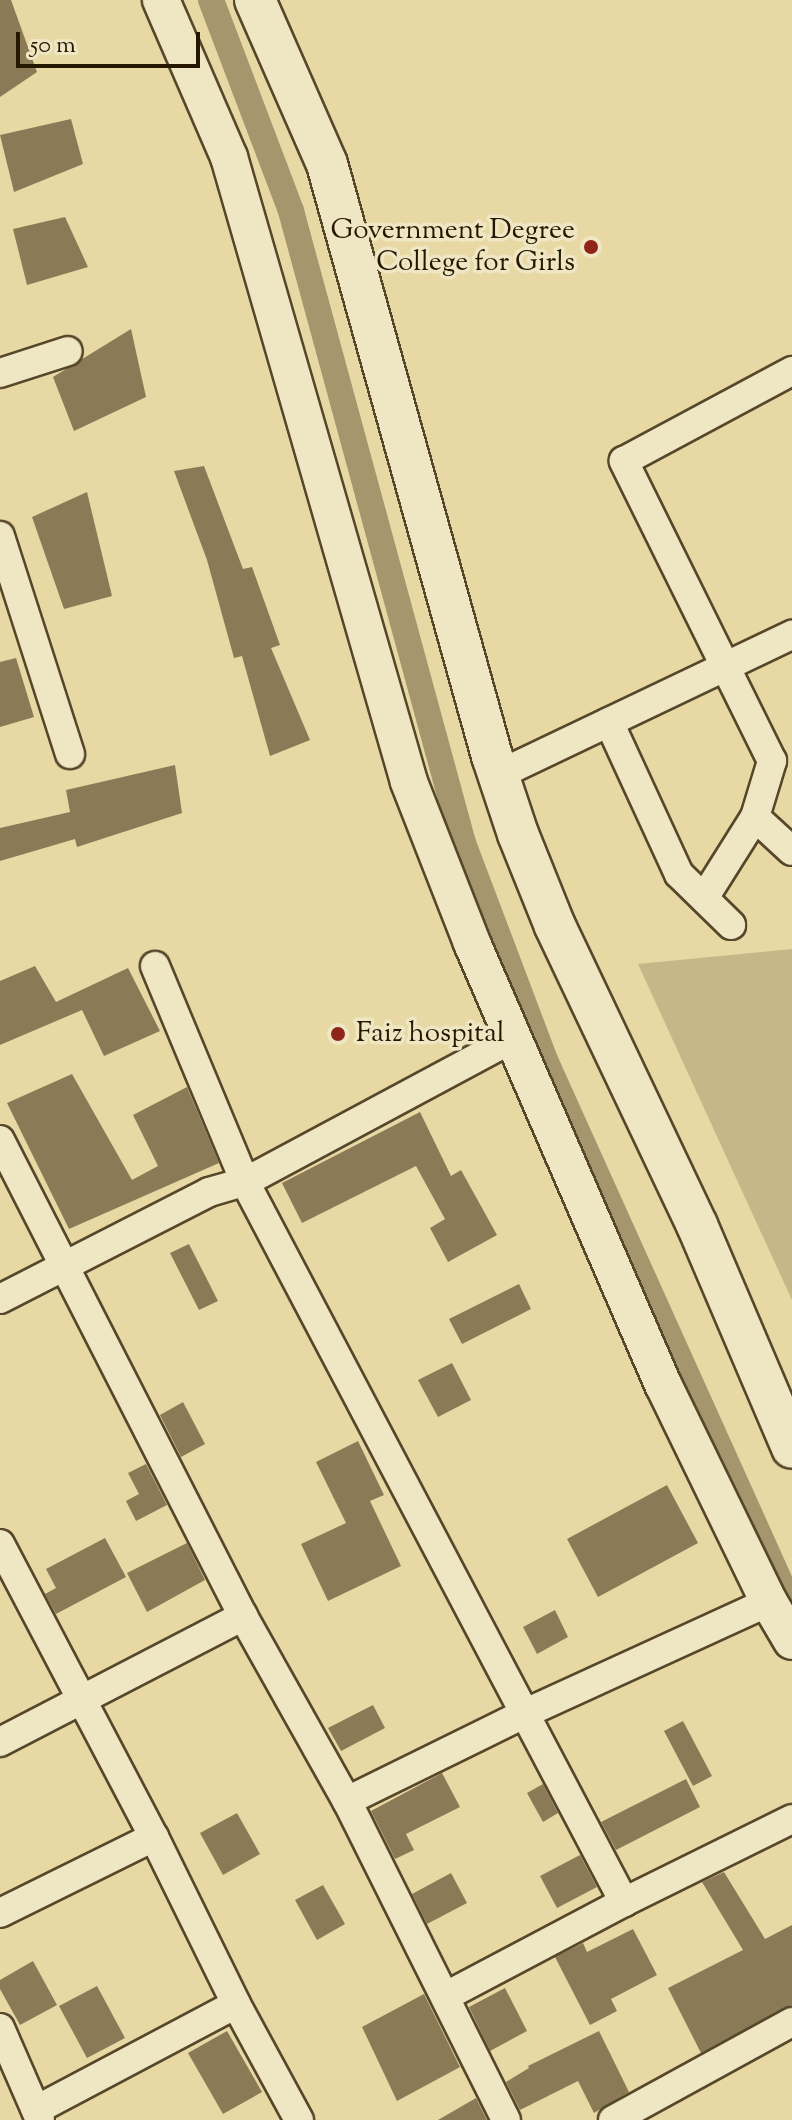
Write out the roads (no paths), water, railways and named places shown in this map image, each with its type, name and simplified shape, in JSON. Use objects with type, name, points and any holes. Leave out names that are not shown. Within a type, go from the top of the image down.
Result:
[{"type":"main road","points":[[255,0],[327,164],[498,775],[555,926],[697,1225],[792,1448]]},
{"type":"street","points":[[161,0],[229,157],[409,782],[513,1038],[663,1384],[769,1602],[792,1641]]},
{"type":"street","points":[[0,373],[68,351]]},
{"type":"street","points":[[704,898],[755,817],[772,761],[728,666],[624,461],[792,371]]},
{"type":"street","points":[[0,536],[70,754]]},
{"type":"street","points":[[498,775],[792,635]]},
{"type":"street","points":[[609,722],[679,874],[731,925]]},
{"type":"street","points":[[755,817],[792,851]]},
{"type":"street","points":[[155,966],[245,1182],[624,1902]]},
{"type":"street","points":[[0,1299],[209,1192],[245,1182],[513,1038]]},
{"type":"street","points":[[0,1140],[243,1616],[347,1801],[506,2120]]},
{"type":"street","points":[[0,1544],[154,1837],[236,2004],[299,2120]]},
{"type":"street","points":[[347,1801],[526,1713],[769,1602]]},
{"type":"street","points":[[0,1742],[243,1616]]},
{"type":"street","points":[[446,1996],[624,1902],[792,1819]]},
{"type":"street","points":[[0,1913],[154,1837]]},
{"type":"street","points":[[0,2028],[38,2115],[236,2004]]},
{"type":"street","points":[[613,2120],[792,2022]]},
{"type":"waterway","points":[[211,0],[291,211],[463,843],[545,1060],[792,1608]]},
{"type":"place","name":"Government Degree College for Girls","points":[[591,247]]},
{"type":"place","name":"Faiz hospital","points":[[338,1034]]}]
